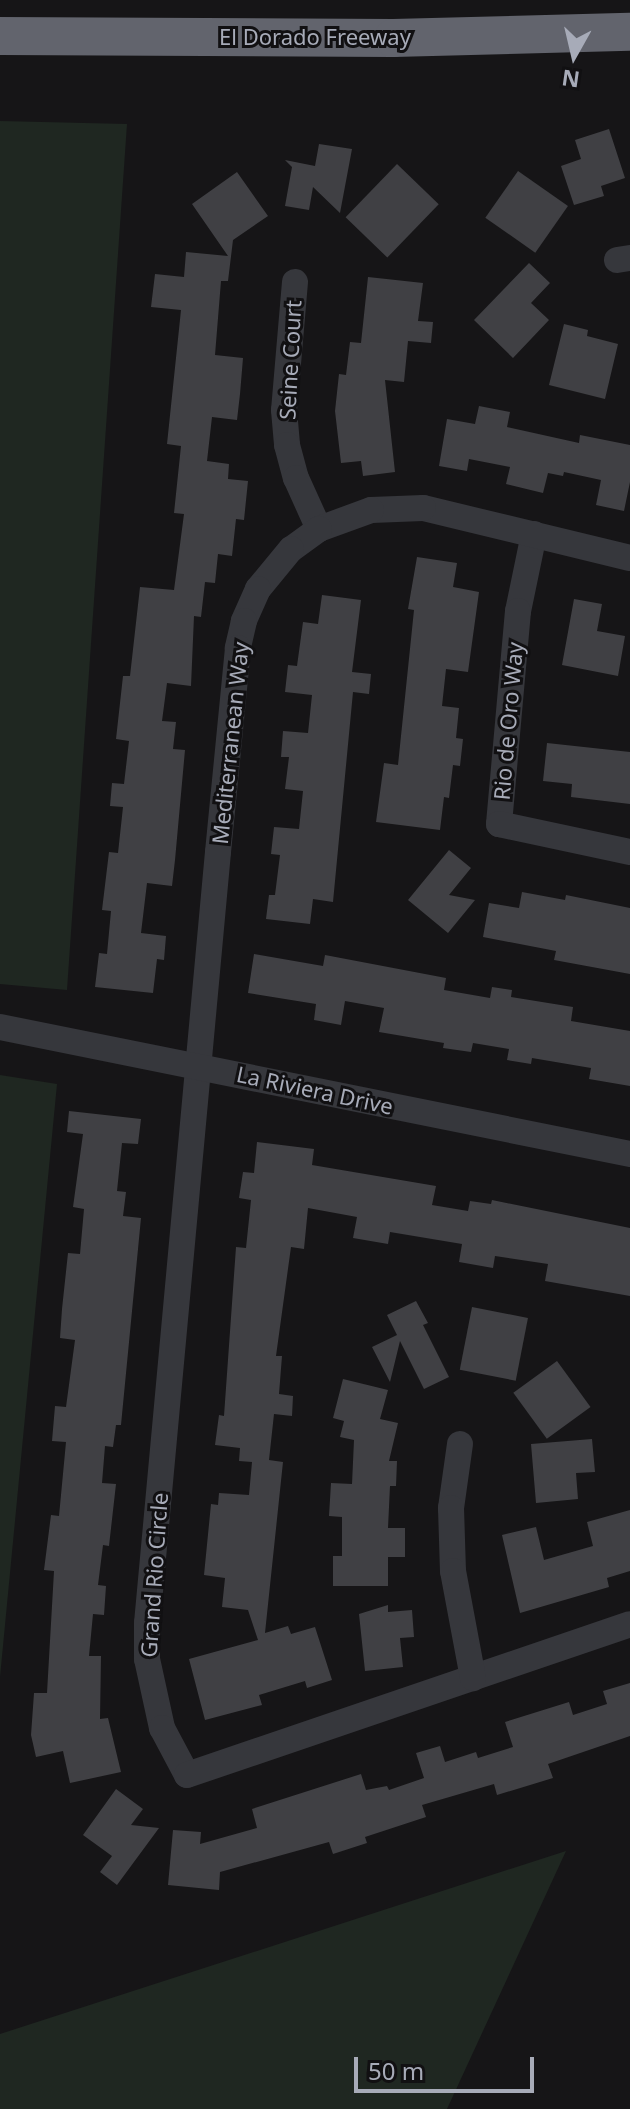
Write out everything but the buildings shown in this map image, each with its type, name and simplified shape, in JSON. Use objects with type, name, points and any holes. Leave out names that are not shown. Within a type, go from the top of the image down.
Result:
[{"type":"highway","name":"El Dorado Freeway","points":[[0,36],[393,38],[630,32]]},
{"type":"street","name":"Seine Court","points":[[295,282],[284,410],[287,445],[296,478],[319,529]]},
{"type":"street","name":"Mediterranean Way","points":[[199,1066],[238,648],[258,589],[279,561],[319,529],[371,510],[423,508],[630,558]]},
{"type":"street","name":"Rio de Oro Way","points":[[534,534],[518,611],[499,824],[630,852]]},
{"type":"street","name":"La Riviera Drive","points":[[0,1027],[630,1154]]},
{"type":"street","name":"Grand Rio Circle","points":[[199,1066],[147,1623],[147,1659],[162,1728],[187,1775],[630,1624]]},
{"type":"street","points":[[460,1444],[451,1508],[453,1571],[473,1678]]},
{"type":"shaded area","points":[[0,121],[127,124],[67,990],[0,984]]},
{"type":"shaded area","points":[[0,1075],[57,1084],[0,1677]]},
{"type":"shaded area","points":[[566,1851],[447,2109],[0,2109],[0,2034]]}]
